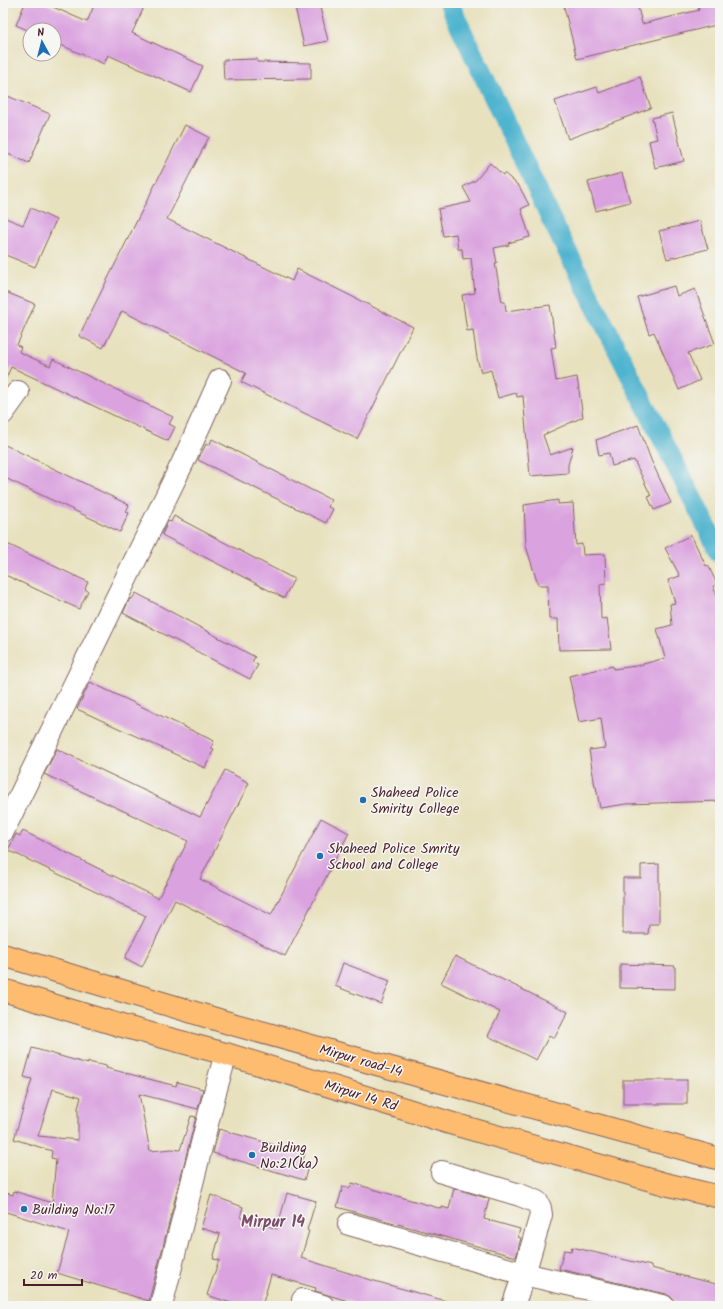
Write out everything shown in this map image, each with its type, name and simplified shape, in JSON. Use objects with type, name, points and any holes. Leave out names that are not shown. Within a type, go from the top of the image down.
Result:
[{"type":"main road","name":"Mirpur road-14","points":[[3,956],[232,1024],[720,1159]]},
{"type":"main road","name":"Mirpur 14 Rd","points":[[3,990],[122,1026],[226,1054],[458,1125],[665,1184],[720,1197]]},
{"type":"street","points":[[3,831],[183,462],[220,380]]},
{"type":"street","points":[[3,413],[18,392]]},
{"type":"street","points":[[160,1306],[226,1054]]},
{"type":"street","points":[[442,1172],[537,1202],[541,1215],[513,1306]]},
{"type":"street","points":[[349,1224],[524,1274],[664,1306]]},
{"type":"building","points":[[25,3],[44,3],[87,22],[95,3],[146,3],[132,33],[203,66],[191,92],[108,55],[104,64],[62,46],[62,22],[22,22],[22,28],[16,25]]},
{"type":"building","points":[[294,3],[319,3],[328,41],[304,46]]},
{"type":"building","points":[[563,3],[637,3],[642,24],[699,10],[697,3],[720,3],[720,24],[577,59]]},
{"type":"building","points":[[257,59],[257,62],[311,63],[311,79],[224,80],[223,60]]},
{"type":"building","points":[[640,77],[651,108],[568,139],[555,101],[597,87],[599,93]]},
{"type":"building","points":[[3,94],[50,114],[29,163],[3,152]]},
{"type":"building","points":[[672,113],[684,161],[655,168],[649,141],[657,139],[652,118]]},
{"type":"building","points":[[185,125],[209,137],[167,219],[292,281],[297,269],[413,327],[357,439],[241,382],[246,373],[122,311],[103,348],[79,336]]},
{"type":"building","points":[[490,163],[503,175],[504,173],[519,186],[529,205],[521,209],[530,237],[508,243],[509,245],[494,248],[497,263],[495,263],[502,302],[505,302],[506,311],[550,305],[556,347],[551,348],[556,381],[577,377],[583,417],[543,435],[550,455],[573,447],[568,465],[568,473],[530,476],[523,396],[517,397],[516,393],[498,398],[491,370],[481,373],[473,330],[467,331],[462,295],[475,293],[471,258],[463,259],[462,249],[458,249],[456,234],[443,236],[438,209],[471,202],[463,187],[476,180]]},
{"type":"building","points":[[622,173],[630,202],[596,211],[588,182]]},
{"type":"building","points":[[31,208],[56,220],[35,267],[3,254],[3,217],[23,225]]},
{"type":"building","points":[[700,221],[708,249],[667,259],[659,231]]},
{"type":"building","points":[[674,286],[677,296],[695,289],[715,344],[688,353],[700,380],[679,390],[654,332],[649,334],[637,297]]},
{"type":"building","points":[[3,291],[35,304],[17,345],[21,347],[19,352],[50,366],[53,359],[173,417],[169,424],[175,427],[168,441],[11,367],[3,385]]},
{"type":"building","points":[[638,425],[651,460],[671,503],[654,510],[648,497],[651,496],[634,460],[612,466],[609,453],[599,455],[596,440]]},
{"type":"building","points":[[212,439],[331,500],[328,507],[333,509],[326,523],[198,460],[206,444],[209,446]]},
{"type":"building","points":[[3,444],[129,505],[126,512],[129,513],[120,532],[3,477]]},
{"type":"building","points":[[558,500],[558,504],[573,503],[576,545],[582,544],[583,555],[605,554],[606,583],[600,584],[601,619],[607,618],[611,649],[559,650],[558,619],[549,619],[548,585],[538,585],[526,546],[524,505]]},
{"type":"building","points":[[174,516],[294,579],[284,598],[162,535],[168,521],[171,522]]},
{"type":"building","points":[[691,535],[706,566],[708,565],[717,584],[713,586],[720,605],[720,801],[626,804],[600,808],[589,750],[605,748],[601,718],[579,722],[569,676],[613,666],[613,669],[636,666],[665,658],[657,629],[672,625],[670,604],[675,603],[668,580],[680,576],[665,548]]},
{"type":"building","points":[[3,542],[88,582],[85,589],[88,591],[79,609],[3,574]]},
{"type":"building","points":[[136,593],[255,657],[252,662],[258,665],[250,679],[123,613],[130,598],[132,599]]},
{"type":"building","points":[[90,682],[214,741],[211,748],[214,749],[205,768],[77,709]]},
{"type":"building","points":[[57,749],[200,817],[225,770],[249,783],[200,879],[271,915],[321,818],[349,833],[285,956],[175,900],[142,967],[125,958],[146,916],[8,850],[16,834],[20,836],[23,831],[158,898],[188,841],[44,774]]},
{"type":"building","points":[[659,864],[659,924],[649,924],[648,934],[623,934],[623,878],[641,878],[641,865]]},
{"type":"building","points":[[455,956],[568,1012],[554,1039],[549,1036],[536,1060],[488,1036],[500,1012],[441,983]]},
{"type":"building","points":[[343,963],[390,981],[381,1004],[335,986]]},
{"type":"building","points":[[620,964],[675,966],[675,989],[620,988]]},
{"type":"building","points":[[32,1048],[88,1064],[88,1062],[107,1066],[106,1068],[176,1086],[177,1082],[203,1089],[198,1109],[139,1094],[150,1151],[172,1149],[180,1150],[191,1116],[196,1117],[149,1301],[57,1273],[69,1232],[3,1211],[3,1192],[13,1195],[14,1191],[52,1203],[56,1159],[51,1158],[52,1151],[14,1139],[32,1079],[24,1077]],"holes":[[[53,1089],[81,1097],[78,1108],[78,1140],[38,1136]]]},
{"type":"building","points":[[623,1080],[687,1080],[687,1104],[623,1104]]},
{"type":"building","name":"Building No:21(ka)","points":[[219,1129],[305,1154],[302,1162],[309,1164],[304,1180],[213,1153]]},
{"type":"building","points":[[352,1183],[442,1209],[442,1207],[449,1209],[454,1188],[489,1199],[484,1219],[520,1229],[518,1237],[521,1238],[516,1257],[337,1207],[343,1186],[350,1188]]},
{"type":"building","points":[[287,1193],[316,1201],[307,1230],[309,1231],[301,1258],[446,1301],[446,1306],[364,1306],[315,1291],[316,1288],[271,1275],[262,1306],[240,1306],[207,1295],[219,1260],[213,1259],[220,1234],[201,1228],[211,1195],[243,1207],[240,1217],[277,1229]]},
{"type":"building","points":[[572,1247],[651,1266],[651,1268],[720,1285],[720,1306],[693,1306],[675,1302],[666,1294],[559,1269],[564,1250],[571,1251]]},
{"type":"waterway","points":[[449,3],[551,219],[720,553]]},
{"type":"place","name":"Shaheed Police Smirity College","points":[[363,800]]},
{"type":"place","name":"Shaheed Police Smrity School and College","points":[[320,856]]},
{"type":"place","name":"Building No:21(ka)","points":[[252,1155]]},
{"type":"place","name":"Building No:17","points":[[24,1209]]},
{"type":"district","name":"Mirpur 14","points":[[273,1221]]}]
